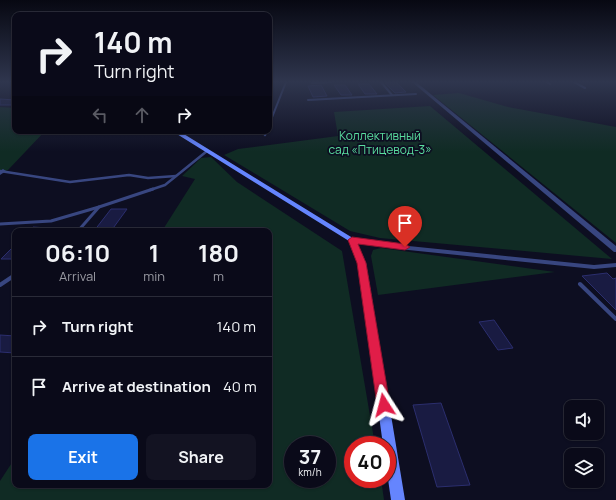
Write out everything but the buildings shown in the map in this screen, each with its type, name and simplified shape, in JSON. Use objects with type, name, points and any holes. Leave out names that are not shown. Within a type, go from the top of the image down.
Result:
[{"type":"street","points":[[441,105],[616,250]]},
{"type":"street","points":[[180,134],[352,240],[389,246],[594,267],[616,265]]},
{"type":"street","points":[[352,240],[362,263],[398,500]]},
{"type":"lane","points":[[272,117],[277,105]]},
{"type":"lane","points":[[0,224],[51,221],[165,185],[207,151]]},
{"type":"lane","points":[[1,172],[70,182],[129,175],[148,178],[176,176]]},
{"type":"lane","points":[[81,228],[99,207]]},
{"type":"lane","points":[[0,285],[12,277]]},
{"type":"lane","points":[[580,284],[616,319]]},
{"type":"green space","points":[[446,105],[502,105],[616,127],[616,243]]},
{"type":"green space","name":"Коллективный сад «Птицевод-3»","points":[[430,106],[612,259],[380,238],[350,231],[224,155],[238,149],[338,136],[334,112]]},
{"type":"green space","points":[[0,107],[12,108],[12,134],[42,134],[8,170],[0,173]]},
{"type":"green space","points":[[211,157],[237,182],[342,251],[373,436],[344,436],[344,488],[382,488],[384,500],[0,500],[0,481],[12,463],[12,488],[272,488],[272,228],[164,228],[195,179],[182,176],[201,158]]},
{"type":"green space","points":[[381,248],[555,272],[378,295],[371,256],[373,250]]},
{"type":"route","points":[[384,405],[362,263],[352,240],[405,247]]}]
